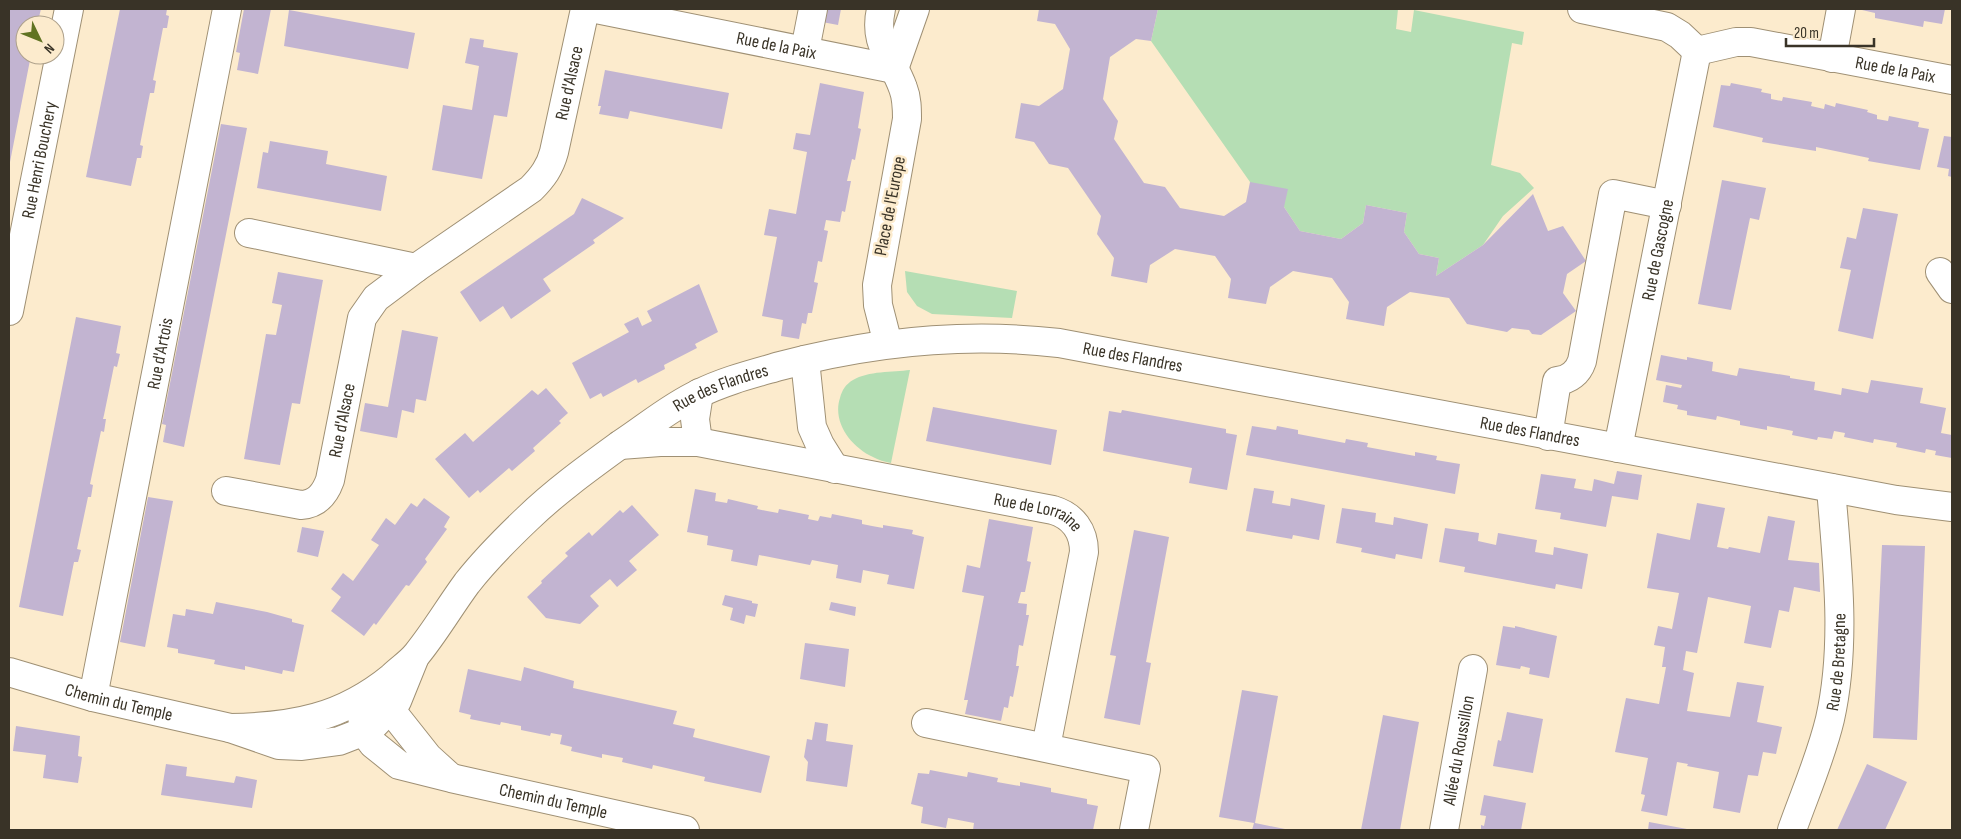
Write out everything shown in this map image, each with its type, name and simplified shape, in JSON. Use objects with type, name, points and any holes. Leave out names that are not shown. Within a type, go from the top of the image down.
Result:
[{"type":"street","name":"Rue Henri Bouchery","points":[[9,311],[69,9]]},
{"type":"street","name":"Rue d'Artois","points":[[93,697],[227,9]]},
{"type":"street","name":"Rue d'Alsace","points":[[226,491],[301,505],[313,502],[324,494],[330,480],[362,318],[376,298],[416,268],[531,190],[546,172],[554,152],[584,9]]},
{"type":"street","name":"Rue de la Paix","points":[[596,9],[894,69]]},
{"type":"street","points":[[805,50],[813,9]]},
{"type":"street","name":"Place de l'Europe","points":[[881,9],[878,23],[880,41],[903,89],[907,108],[907,119],[876,285],[878,305],[888,344]]},
{"type":"street","points":[[894,69],[915,9]]},
{"type":"street","points":[[1582,9],[1667,28],[1680,35],[1697,51]]},
{"type":"street","points":[[1832,58],[1841,9]]},
{"type":"street","name":"Rue de la Paix","points":[[1697,51],[1729,43],[1752,42],[1952,80]]},
{"type":"street","name":"Rue de Gascogne","points":[[1618,448],[1697,51]]},
{"type":"street","points":[[1548,436],[1557,382],[1574,374],[1582,361],[1614,194],[1667,205]]},
{"type":"street","points":[[249,233],[416,268]]},
{"type":"street","name":"Rue des Flandres","points":[[380,702],[416,656],[467,584],[510,535],[562,487],[675,405],[728,381],[805,360],[918,340],[1011,338],[1058,343],[1896,500],[1952,506]]},
{"type":"street","points":[[805,360],[812,427],[820,445],[835,468]]},
{"type":"street","points":[[698,442],[694,419],[699,393]]},
{"type":"street","points":[[785,459],[802,446],[812,427]]},
{"type":"street","name":"Rue de Lorraine","points":[[620,446],[660,442],[698,442],[1053,510],[1069,517],[1082,534],[1084,552],[1046,747]]},
{"type":"street","name":"Rue de Bretagne","points":[[1792,830],[1822,748],[1830,718],[1835,684],[1839,607],[1831,488]]},
{"type":"street","name":"Allée du Roussillon","points":[[1444,830],[1473,669]]},
{"type":"street","name":"Chemin du Temple","points":[[9,672],[93,697],[230,728],[266,741],[291,747],[339,741],[364,732],[373,744],[398,765],[686,830]]},
{"type":"street","name":"Chemin du Temple","points":[[230,728],[265,728],[309,720],[350,706],[380,702],[428,757],[451,778]]},
{"type":"street","points":[[364,732],[361,718],[364,705],[380,702]]},
{"type":"street","points":[[926,723],[1146,769],[1134,830]]},
{"type":"green space","points":[[1158,9],[1398,9],[1396,29],[1411,32],[1414,10],[1524,32],[1522,45],[1512,43],[1491,165],[1520,173],[1534,188],[1503,216],[1483,245],[1436,276],[1439,258],[1419,254],[1404,232],[1407,213],[1366,205],[1363,223],[1341,239],[1300,231],[1284,207],[1250,182],[1151,41]]},
{"type":"green space","points":[[905,271],[1017,291],[1012,318],[932,314],[917,306],[907,292]]},
{"type":"green space","points":[[910,370],[891,463],[882,461],[857,447],[845,433],[841,425],[838,407],[841,395],[848,383],[859,377],[873,373]]},
{"type":"building","points":[[9,9],[41,9],[40,15],[15,15],[15,65],[29,65],[10,162]]},
{"type":"building","points":[[120,9],[167,9],[166,15],[169,16],[167,28],[163,28],[153,80],[156,81],[154,93],[150,93],[140,145],[143,146],[141,158],[137,158],[131,186],[86,177]]},
{"type":"building","points":[[244,9],[271,9],[258,74],[237,70],[240,53],[236,52]]},
{"type":"building","points":[[824,9],[841,9],[838,25],[822,22]]},
{"type":"building","points":[[1039,9],[1158,9],[1151,41],[1136,39],[1110,57],[1103,99],[1118,121],[1114,139],[1144,183],[1165,187],[1180,208],[1224,216],[1246,202],[1250,182],[1288,189],[1284,207],[1300,231],[1341,239],[1363,223],[1366,205],[1407,213],[1404,232],[1419,254],[1439,258],[1436,276],[1483,245],[1533,194],[1548,231],[1563,226],[1586,261],[1567,274],[1563,293],[1576,311],[1541,335],[1532,334],[1529,330],[1512,328],[1507,332],[1467,324],[1449,298],[1410,292],[1387,307],[1384,326],[1346,319],[1349,302],[1332,278],[1293,271],[1270,287],[1266,304],[1228,298],[1231,279],[1215,256],[1175,249],[1150,265],[1147,283],[1111,276],[1114,258],[1097,234],[1101,216],[1068,168],[1049,164],[1034,142],[1015,138],[1021,103],[1039,106],[1063,89],[1070,49],[1055,24],[1037,21]]},
{"type":"building","points":[[1862,9],[1945,9],[1942,24],[1924,21],[1923,27],[1875,18],[1875,13]]},
{"type":"building","points":[[289,10],[415,33],[408,69],[284,46]]},
{"type":"building","points":[[470,38],[484,40],[483,47],[518,53],[507,117],[494,115],[482,179],[432,170],[443,105],[472,110],[479,66],[465,63]]},
{"type":"building","points":[[605,70],[729,93],[722,129],[630,111],[628,119],[599,114],[601,106],[598,106]]},
{"type":"building","points":[[820,83],[864,92],[858,128],[861,129],[855,160],[852,159],[847,181],[851,181],[845,212],[842,211],[840,222],[826,220],[824,230],[828,231],[822,262],[818,261],[814,282],[818,283],[812,313],[808,313],[806,324],[802,323],[799,339],[781,336],[783,320],[762,316],[777,237],[764,235],[769,209],[796,214],[807,152],[793,149],[796,133],[810,135]]},
{"type":"building","points":[[1731,83],[1762,89],[1761,92],[1771,94],[1771,99],[1782,101],[1783,97],[1812,102],[1811,106],[1824,109],[1825,104],[1835,107],[1836,103],[1868,110],[1867,112],[1877,115],[1877,119],[1888,121],[1889,116],[1919,122],[1918,127],[1929,129],[1920,170],[1868,161],[1869,158],[1816,147],[1816,151],[1762,142],[1763,138],[1713,127],[1721,85],[1730,86]]},
{"type":"building","points":[[221,124],[247,128],[184,447],[163,442],[166,425],[162,424]]},
{"type":"building","points":[[1944,136],[1952,137],[1952,177],[1948,176],[1949,169],[1937,167]]},
{"type":"building","points":[[270,141],[328,151],[326,164],[387,176],[381,211],[257,188],[263,152],[268,153]]},
{"type":"building","points":[[1722,180],[1766,188],[1759,220],[1750,218],[1731,310],[1698,304]]},
{"type":"building","points":[[582,198],[624,218],[593,240],[595,243],[543,279],[551,291],[511,319],[503,306],[480,322],[460,292],[574,214]]},
{"type":"building","points":[[1863,208],[1898,214],[1873,339],[1838,331],[1851,270],[1840,268],[1847,237],[1856,239]]},
{"type":"building","points":[[278,272],[323,280],[300,404],[292,403],[280,465],[244,459],[266,334],[276,335],[282,305],[272,303]]},
{"type":"building","points":[[699,284],[718,332],[695,344],[697,348],[664,365],[665,369],[638,383],[636,379],[603,397],[601,393],[590,399],[572,363],[629,332],[624,324],[638,317],[642,326],[652,321],[647,311]]},
{"type":"building","points":[[76,317],[121,326],[116,353],[120,354],[117,367],[114,366],[103,419],[106,419],[104,432],[101,431],[90,484],[93,485],[91,497],[88,497],[77,549],[81,550],[78,562],[74,562],[63,616],[19,607]]},
{"type":"building","points":[[402,330],[438,337],[426,401],[416,399],[414,413],[402,410],[397,438],[360,431],[365,403],[388,407]]},
{"type":"building","points":[[1661,355],[1713,362],[1712,371],[1737,376],[1739,368],[1790,376],[1790,378],[1815,382],[1814,390],[1841,395],[1842,388],[1868,393],[1871,380],[1923,388],[1920,403],[1946,408],[1941,433],[1952,435],[1952,458],[1935,455],[1936,451],[1926,449],[1925,453],[1896,447],[1897,443],[1874,439],[1873,443],[1844,437],[1845,433],[1834,431],[1832,439],[1818,437],[1817,440],[1792,435],[1793,431],[1767,426],[1767,430],[1740,425],[1740,421],[1717,416],[1716,420],[1687,415],[1687,411],[1677,409],[1678,405],[1663,402],[1666,385],[1681,388],[1682,385],[1656,380]]},
{"type":"building","points":[[546,388],[568,413],[559,421],[561,423],[533,448],[535,451],[512,471],[509,468],[480,493],[478,490],[469,498],[435,459],[465,433],[473,442],[532,390],[538,395]]},
{"type":"building","points":[[933,407],[1057,430],[1051,465],[926,441]]},
{"type":"building","points":[[1122,410],[1226,429],[1226,433],[1237,435],[1227,490],[1189,483],[1192,468],[1103,451],[1109,411],[1121,413]]},
{"type":"building","points":[[1252,426],[1276,430],[1277,426],[1298,430],[1298,434],[1345,443],[1346,439],[1368,443],[1367,447],[1415,456],[1415,452],[1437,456],[1436,460],[1460,464],[1455,494],[1246,455]]},
{"type":"building","points":[[1617,471],[1642,475],[1638,500],[1612,496],[1606,527],[1560,519],[1561,513],[1535,509],[1541,474],[1576,479],[1574,488],[1592,491],[1594,479],[1614,484]]},
{"type":"building","points":[[1254,488],[1274,491],[1272,503],[1290,506],[1291,498],[1325,505],[1319,540],[1293,535],[1292,539],[1246,531]]},
{"type":"building","points":[[695,489],[716,493],[715,501],[727,503],[728,499],[758,506],[757,509],[767,511],[778,513],[779,509],[809,515],[808,519],[818,521],[820,516],[831,518],[832,514],[862,520],[862,524],[872,526],[883,528],[883,525],[913,530],[912,534],[924,537],[914,589],[887,584],[889,575],[863,570],[861,583],[836,578],[838,565],[812,560],[810,565],[759,555],[757,566],[731,561],[733,550],[707,545],[708,536],[687,532]]},
{"type":"building","points":[[148,497],[173,501],[145,647],[120,642]]},
{"type":"building","points":[[424,498],[450,517],[444,527],[447,529],[425,559],[427,562],[409,586],[406,585],[376,625],[374,623],[364,636],[331,611],[341,597],[331,589],[343,573],[353,581],[379,545],[371,540],[386,518],[395,525],[411,503],[417,507]]},
{"type":"building","points":[[1697,503],[1725,508],[1717,547],[1728,549],[1729,547],[1760,553],[1768,516],[1795,521],[1788,560],[1819,563],[1820,592],[1794,587],[1789,612],[1779,610],[1771,648],[1744,643],[1751,606],[1708,597],[1697,653],[1686,651],[1683,670],[1694,673],[1687,711],[1730,717],[1737,682],[1764,686],[1757,722],[1782,727],[1776,754],[1763,752],[1758,776],[1748,775],[1740,813],[1713,808],[1719,772],[1687,766],[1688,764],[1677,762],[1667,816],[1641,811],[1645,795],[1641,794],[1648,758],[1615,752],[1626,698],[1659,704],[1666,667],[1662,667],[1665,647],[1654,645],[1658,626],[1672,629],[1679,593],[1647,588],[1657,533],[1690,540]]},
{"type":"building","points":[[632,505],[659,535],[629,561],[637,570],[617,587],[610,579],[590,596],[599,606],[580,624],[546,618],[527,597],[568,556],[565,553],[589,532],[592,536],[620,510],[623,513]]},
{"type":"building","points":[[1342,508],[1376,513],[1375,522],[1393,525],[1394,517],[1428,524],[1422,559],[1396,554],[1395,559],[1361,552],[1362,548],[1336,543]]},
{"type":"building","points":[[989,519],[1033,527],[1027,561],[1031,562],[1025,592],[1021,592],[1018,603],[1027,604],[1026,615],[1029,615],[1023,646],[1019,645],[1016,666],[1019,666],[1013,697],[1010,696],[1008,708],[1004,707],[1001,721],[965,714],[968,700],[964,700],[984,596],[962,592],[967,565],[980,568]]},
{"type":"building","points":[[302,527],[324,531],[318,557],[297,552]]},
{"type":"building","points":[[1445,528],[1479,533],[1478,541],[1496,545],[1498,533],[1537,540],[1535,552],[1553,555],[1554,547],[1588,554],[1582,589],[1556,584],[1555,589],[1464,572],[1465,567],[1439,562]]},
{"type":"building","points":[[1134,530],[1169,537],[1146,662],[1151,663],[1140,725],[1104,718],[1116,656],[1110,655]]},
{"type":"building","points":[[1882,545],[1925,546],[1917,740],[1873,738]]},
{"type":"building","points":[[725,595],[758,604],[755,617],[746,615],[744,624],[730,620],[733,608],[722,605]]},
{"type":"building","points":[[216,602],[267,612],[292,619],[292,622],[304,625],[294,672],[283,670],[282,674],[245,666],[245,670],[229,667],[214,664],[215,660],[178,653],[178,649],[167,647],[173,614],[185,616],[186,609],[213,614]]},
{"type":"building","points":[[831,602],[856,607],[855,616],[829,610]]},
{"type":"building","points":[[1503,626],[1515,628],[1515,626],[1557,636],[1549,678],[1529,674],[1530,668],[1521,666],[1520,669],[1496,665]]},
{"type":"building","points":[[805,643],[849,649],[845,687],[800,679]]},
{"type":"building","points":[[524,667],[574,681],[573,688],[677,711],[673,724],[695,729],[693,737],[770,756],[761,793],[704,781],[705,777],[653,765],[652,769],[622,762],[623,758],[602,754],[602,758],[571,751],[572,747],[560,744],[562,735],[551,733],[550,736],[521,730],[521,726],[501,722],[500,725],[470,719],[471,715],[459,712],[468,669],[521,681]]},
{"type":"building","points":[[1242,690],[1278,696],[1255,823],[1290,830],[1252,830],[1254,823],[1219,817]]},
{"type":"building","points":[[1507,712],[1543,719],[1533,773],[1493,766],[1498,740],[1501,741]]},
{"type":"building","points":[[1383,715],[1419,722],[1400,830],[1361,830]]},
{"type":"building","points":[[815,722],[828,724],[826,741],[853,745],[847,787],[806,781],[808,762],[804,757],[807,739],[812,740]]},
{"type":"building","points":[[16,726],[80,736],[78,756],[82,757],[78,783],[43,778],[46,755],[13,751]]},
{"type":"building","points":[[166,764],[187,767],[186,776],[234,783],[236,776],[257,780],[252,808],[161,795]]},
{"type":"building","points":[[1867,764],[1907,782],[1885,830],[1837,830]]},
{"type":"building","points":[[930,770],[967,777],[968,772],[998,778],[997,782],[1020,786],[1020,782],[1051,788],[1051,792],[1087,799],[1087,804],[1098,806],[1093,830],[973,830],[974,823],[948,818],[946,828],[921,823],[923,807],[911,804],[918,773],[929,774]]},
{"type":"building","points":[[1484,795],[1526,803],[1521,830],[1481,830],[1481,825],[1484,826],[1486,816],[1480,815]]},
{"type":"building","points":[[1649,822],[1687,829],[1648,830]]}]
